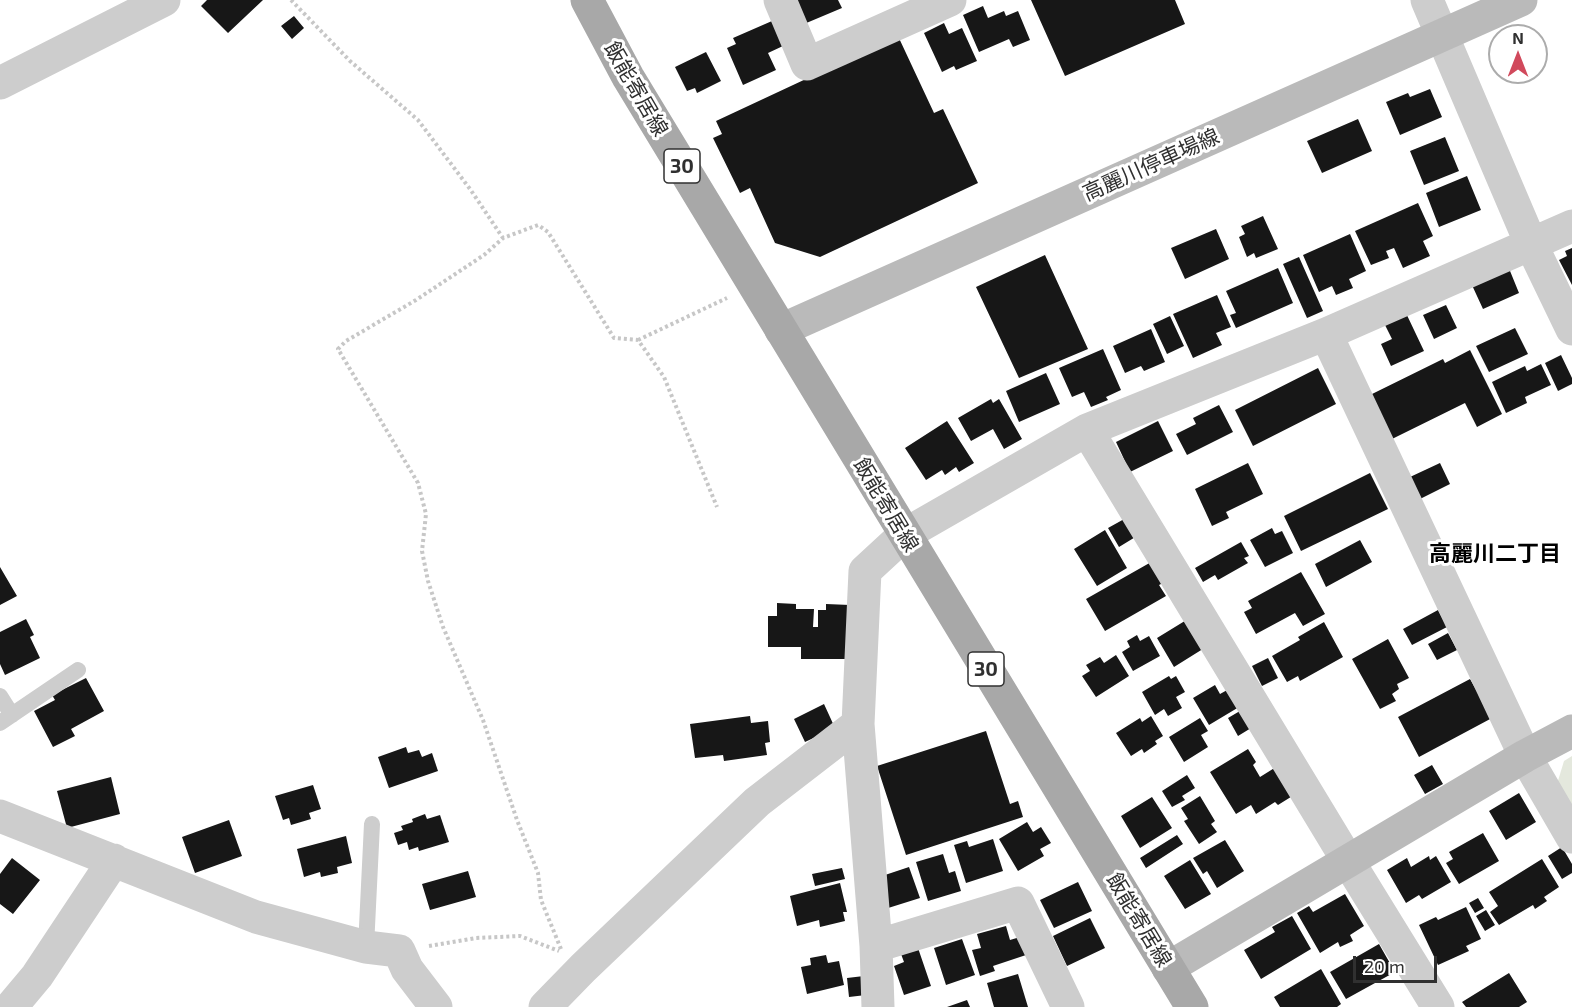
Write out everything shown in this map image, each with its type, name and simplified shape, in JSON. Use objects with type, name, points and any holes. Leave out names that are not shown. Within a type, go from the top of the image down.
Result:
[{"type":"main road","name":"飯能寄居線","points":[[587,0],[628,77],[1192,1007]]},
{"type":"main road","name":"高麗川停車場線","points":[[781,330],[1521,0]]},
{"type":"main road","points":[[1168,968],[1525,756],[1572,731]]},
{"type":"street","points":[[0,83],[164,0]]},
{"type":"street","points":[[780,0],[807,64],[951,0]]},
{"type":"street","points":[[1427,0],[1531,244],[1572,329]]},
{"type":"street","points":[[878,1007],[876,946],[858,724],[865,571],[904,535],[1087,430],[1326,334],[1572,226]]},
{"type":"street","points":[[1326,334],[1525,756],[1572,837]]},
{"type":"street","points":[[1087,430],[1438,1007]]},
{"type":"street","points":[[546,1007],[583,968],[757,802],[858,724]]},
{"type":"street","points":[[0,816],[256,917],[366,946],[399,951],[407,969],[436,1007]]},
{"type":"street","points":[[12,1007],[37,975],[114,860]]},
{"type":"street","points":[[876,946],[1018,903],[1068,1007]]},
{"type":"lane","points":[[0,696],[6,719],[78,670]]},
{"type":"lane","points":[[366,946],[372,824]]},
{"type":"path","points":[[291,0],[350,61],[418,120],[470,189],[503,238]]},
{"type":"path","points":[[399,951],[476,938],[520,936],[562,952],[541,900],[538,873],[517,820],[483,720],[443,627],[428,581],[422,551],[426,514],[418,483],[338,349],[346,341],[416,300],[483,255],[503,238],[538,225],[548,232],[614,338],[638,340],[727,298]]},
{"type":"path","points":[[638,340],[664,377],[717,507]]},
{"type":"shaded area","points":[[1572,756],[1572,811],[1557,784],[1564,761]]},
{"type":"building","points":[[207,0],[263,0],[228,33],[201,6]]},
{"type":"building","points":[[794,0],[838,0],[842,8],[804,24]]},
{"type":"building","points":[[1031,0],[1175,0],[1185,24],[1065,76]]},
{"type":"building","points":[[983,6],[988,18],[1004,11],[1006,16],[1018,11],[1030,40],[1013,47],[1009,39],[979,52],[963,15]]},
{"type":"building","points":[[294,16],[304,28],[292,39],[281,26]]},
{"type":"building","points":[[772,21],[783,46],[768,53],[776,70],[743,85],[727,48],[736,44],[733,38]]},
{"type":"building","points":[[944,23],[949,34],[962,28],[977,61],[956,70],[954,66],[942,72],[924,33]]},
{"type":"building","points":[[898,36],[934,113],[943,109],[978,183],[820,257],[775,243],[750,188],[740,193],[713,138],[722,134],[716,121]]},
{"type":"building","points":[[706,52],[721,81],[697,93],[695,88],[687,91],[675,67]]},
{"type":"building","points":[[1430,89],[1442,117],[1400,135],[1386,102],[1408,93],[1410,97]]},
{"type":"building","points":[[1358,119],[1372,151],[1322,173],[1307,141]]},
{"type":"building","points":[[1445,137],[1459,171],[1424,185],[1410,151]]},
{"type":"building","points":[[1467,176],[1481,210],[1439,227],[1426,193]]},
{"type":"building","points":[[1418,203],[1433,236],[1423,241],[1430,256],[1403,268],[1394,248],[1386,251],[1389,258],[1371,265],[1355,231]]},
{"type":"building","points":[[1263,216],[1278,249],[1256,258],[1254,253],[1247,257],[1239,237],[1245,234],[1241,226]]},
{"type":"building","points":[[1216,229],[1229,259],[1185,279],[1171,248]]},
{"type":"building","points":[[1350,234],[1366,271],[1349,279],[1353,288],[1336,295],[1332,286],[1319,292],[1303,255]]},
{"type":"building","points":[[1572,248],[1572,285],[1559,260],[1567,256],[1565,251]]},
{"type":"building","points":[[1045,255],[1088,349],[1019,378],[976,287]]},
{"type":"building","points":[[1299,257],[1323,311],[1307,318],[1283,264]]},
{"type":"building","points":[[1508,266],[1519,293],[1483,309],[1471,283]]},
{"type":"building","points":[[1278,268],[1293,303],[1236,328],[1230,315],[1236,313],[1226,291]]},
{"type":"building","points":[[1217,295],[1231,327],[1216,333],[1222,345],[1193,358],[1173,314]]},
{"type":"building","points":[[1446,305],[1457,328],[1434,339],[1423,315]]},
{"type":"building","points":[[1405,311],[1424,351],[1391,366],[1381,344],[1392,339],[1383,321]]},
{"type":"building","points":[[1170,316],[1184,346],[1167,354],[1153,324]]},
{"type":"building","points":[[1515,328],[1528,354],[1489,372],[1476,346]]},
{"type":"building","points":[[1151,329],[1165,362],[1144,371],[1141,366],[1125,373],[1113,346]]},
{"type":"building","points":[[1103,349],[1121,390],[1106,397],[1108,400],[1091,407],[1084,392],[1072,397],[1059,368]]},
{"type":"building","points":[[1470,350],[1502,414],[1477,427],[1465,403],[1392,439],[1370,395],[1443,359],[1445,363]]},
{"type":"building","points":[[1561,355],[1572,378],[1572,384],[1558,391],[1545,363]]},
{"type":"building","points":[[1541,364],[1551,385],[1525,397],[1527,403],[1506,413],[1492,382],[1525,366],[1527,371]]},
{"type":"building","points":[[1318,368],[1336,404],[1253,446],[1235,410]]},
{"type":"building","points":[[1046,373],[1060,404],[1019,422],[1006,391]]},
{"type":"building","points":[[991,399],[993,403],[999,399],[1022,439],[1004,449],[993,429],[971,441],[958,418]]},
{"type":"building","points":[[1219,405],[1233,432],[1187,455],[1176,434],[1196,424],[1193,418]]},
{"type":"building","points":[[947,421],[974,463],[959,472],[956,467],[945,475],[942,470],[926,480],[905,448]]},
{"type":"building","points":[[1158,421],[1173,451],[1130,472],[1116,442]]},
{"type":"building","points":[[1248,463],[1263,494],[1226,512],[1229,518],[1212,526],[1195,489]]},
{"type":"building","points":[[1440,463],[1450,484],[1420,499],[1410,477]]},
{"type":"building","points":[[1370,473],[1388,509],[1301,551],[1284,516]]},
{"type":"building","points":[[1126,518],[1137,536],[1119,547],[1108,528]]},
{"type":"building","points":[[1272,528],[1275,534],[1282,531],[1293,553],[1265,567],[1250,540]]},
{"type":"building","points":[[1105,530],[1127,568],[1097,586],[1074,549]]},
{"type":"building","points":[[1360,540],[1372,562],[1326,587],[1315,564]]},
{"type":"building","points":[[1241,542],[1249,556],[1244,558],[1248,563],[1218,580],[1215,575],[1203,582],[1195,568]]},
{"type":"building","points":[[1153,561],[1165,582],[1159,585],[1166,596],[1105,631],[1086,599]]},
{"type":"building","points":[[0,567],[17,596],[0,605]]},
{"type":"building","points":[[1301,572],[1325,614],[1303,626],[1295,613],[1256,634],[1244,612],[1252,608],[1248,601]]},
{"type":"building","points":[[777,603],[796,604],[796,609],[814,609],[813,627],[818,627],[818,610],[826,610],[826,604],[850,605],[854,659],[801,659],[801,647],[768,647],[768,616],[777,616]]},
{"type":"building","points":[[1438,610],[1447,627],[1412,645],[1403,629]]},
{"type":"building","points":[[26,619],[34,635],[30,637],[40,658],[5,675],[0,664],[0,632]]},
{"type":"building","points":[[1188,619],[1206,647],[1174,667],[1157,638]]},
{"type":"building","points":[[1324,622],[1343,657],[1300,681],[1298,676],[1287,682],[1272,656],[1300,640],[1298,637]]},
{"type":"building","points":[[1448,633],[1457,650],[1437,660],[1428,644]]},
{"type":"building","points":[[1137,635],[1140,641],[1149,636],[1160,656],[1133,671],[1122,652],[1130,647],[1127,641]]},
{"type":"building","points":[[1388,639],[1409,678],[1397,684],[1399,689],[1392,694],[1396,701],[1380,709],[1352,659]]},
{"type":"building","points":[[1116,655],[1129,676],[1096,697],[1082,676],[1090,671],[1086,665],[1100,657],[1104,663]]},
{"type":"building","points":[[1268,658],[1278,678],[1262,686],[1252,666]]},
{"type":"building","points":[[1169,676],[1171,679],[1176,676],[1185,692],[1176,697],[1182,708],[1168,716],[1164,709],[1155,715],[1142,692]]},
{"type":"building","points":[[86,678],[104,711],[71,729],[75,736],[53,747],[34,711],[55,700],[52,695]]},
{"type":"building","points":[[1470,679],[1492,718],[1419,757],[1398,717]]},
{"type":"building","points":[[1215,685],[1220,694],[1229,689],[1239,707],[1209,725],[1193,698]]},
{"type":"building","points":[[824,704],[835,728],[805,742],[794,719]]},
{"type":"building","points":[[1245,708],[1256,725],[1238,736],[1228,718]]},
{"type":"building","points":[[750,716],[751,723],[768,721],[770,742],[765,743],[767,755],[724,761],[723,755],[695,758],[690,724]]},
{"type":"building","points":[[1151,716],[1163,736],[1155,741],[1157,744],[1144,753],[1142,749],[1131,756],[1116,733],[1140,718],[1142,722]]},
{"type":"building","points":[[1200,718],[1208,731],[1201,735],[1208,747],[1184,762],[1169,737]]},
{"type":"building","points":[[986,731],[1010,804],[1018,801],[1023,817],[906,855],[877,766]]},
{"type":"building","points":[[406,747],[408,753],[419,750],[422,757],[432,753],[438,771],[389,788],[378,757]]},
{"type":"building","points":[[1248,749],[1256,762],[1253,765],[1260,777],[1276,767],[1294,795],[1278,805],[1275,802],[1256,814],[1251,805],[1236,814],[1210,772]]},
{"type":"building","points":[[1432,765],[1443,784],[1425,794],[1414,775]]},
{"type":"building","points":[[1187,775],[1195,788],[1182,796],[1185,800],[1172,807],[1162,791]]},
{"type":"building","points":[[111,777],[120,814],[67,828],[57,791]]},
{"type":"building","points":[[313,785],[321,809],[309,813],[311,819],[291,825],[289,818],[283,820],[275,796]]},
{"type":"building","points":[[1519,793],[1536,822],[1506,840],[1489,811]]},
{"type":"building","points":[[1200,796],[1215,821],[1211,824],[1217,832],[1199,844],[1184,821],[1188,819],[1181,808]]},
{"type":"building","points":[[1152,797],[1172,828],[1140,848],[1121,816]]},
{"type":"building","points":[[425,814],[427,819],[440,815],[449,842],[419,851],[418,847],[409,850],[407,842],[398,845],[394,833],[403,830],[401,826],[413,822],[412,819]]},
{"type":"building","points":[[229,820],[242,856],[195,873],[182,837]]},
{"type":"building","points":[[1027,822],[1033,832],[1041,827],[1051,843],[1040,849],[1044,856],[1018,871],[999,839]]},
{"type":"building","points":[[1483,833],[1499,861],[1459,884],[1446,863],[1453,859],[1449,852]]},
{"type":"building","points":[[1177,835],[1183,844],[1146,868],[1140,858]]},
{"type":"building","points":[[346,836],[352,863],[337,867],[338,873],[321,877],[320,872],[304,877],[297,849]]},
{"type":"building","points":[[993,839],[1003,871],[966,883],[954,845],[967,841],[969,847]]},
{"type":"building","points":[[1225,840],[1244,871],[1217,888],[1207,871],[1203,874],[1193,858]]},
{"type":"building","points":[[1562,847],[1572,864],[1572,873],[1562,879],[1548,856]]},
{"type":"building","points":[[943,854],[949,873],[955,871],[961,891],[928,901],[916,862]]},
{"type":"building","points":[[1429,856],[1430,860],[1436,856],[1451,882],[1422,899],[1419,895],[1406,903],[1387,870],[1407,858],[1411,867]]},
{"type":"building","points":[[12,858],[40,880],[13,914],[0,904],[0,874]]},
{"type":"building","points":[[1542,859],[1559,887],[1544,897],[1547,901],[1535,909],[1533,905],[1499,925],[1490,912],[1498,906],[1489,892]]},
{"type":"building","points":[[1190,860],[1211,894],[1185,909],[1164,876]]},
{"type":"building","points":[[909,867],[920,898],[885,909],[882,876]]},
{"type":"building","points":[[842,868],[845,879],[815,886],[812,874]]},
{"type":"building","points":[[468,871],[476,897],[430,910],[422,884]]},
{"type":"building","points":[[1078,882],[1092,911],[1054,928],[1040,900]]},
{"type":"building","points":[[840,883],[847,912],[843,912],[845,921],[820,927],[819,920],[797,926],[790,896]]},
{"type":"building","points":[[1345,894],[1364,926],[1350,935],[1353,941],[1340,947],[1338,942],[1320,953],[1297,913],[1309,906],[1313,912]]},
{"type":"building","points":[[1478,898],[1484,908],[1475,913],[1469,903]]},
{"type":"building","points":[[1466,907],[1481,939],[1466,946],[1469,951],[1438,965],[1419,925],[1436,917],[1438,920]]},
{"type":"building","points":[[1486,910],[1495,925],[1485,931],[1476,916]]},
{"type":"building","points":[[1292,916],[1311,949],[1261,979],[1244,950],[1275,932],[1272,927]]},
{"type":"building","points":[[1090,918],[1105,948],[1067,966],[1053,936]]},
{"type":"building","points":[[1006,926],[1010,940],[1020,937],[1026,955],[993,966],[995,971],[980,976],[972,950],[981,948],[977,934]]},
{"type":"building","points":[[962,939],[975,975],[946,985],[934,948]]},
{"type":"building","points":[[1379,944],[1395,972],[1346,999],[1330,972]]},
{"type":"building","points":[[918,948],[931,986],[904,995],[894,966],[904,962],[901,954]]},
{"type":"building","points":[[826,955],[828,963],[839,961],[844,985],[807,994],[801,967],[811,965],[810,958]]},
{"type":"building","points":[[1321,969],[1341,1004],[1337,1007],[1280,1007],[1274,997]]},
{"type":"building","points":[[1509,973],[1527,1002],[1519,1007],[1466,1007],[1462,1002]]},
{"type":"building","points":[[1018,974],[1028,1007],[994,1007],[987,983]]},
{"type":"building","points":[[864,976],[866,995],[849,997],[847,978]]},
{"type":"building","points":[[967,1000],[970,1007],[947,1007]]},
{"type":"district","name":"高麗川二丁目","points":[[1495,554]]}]
